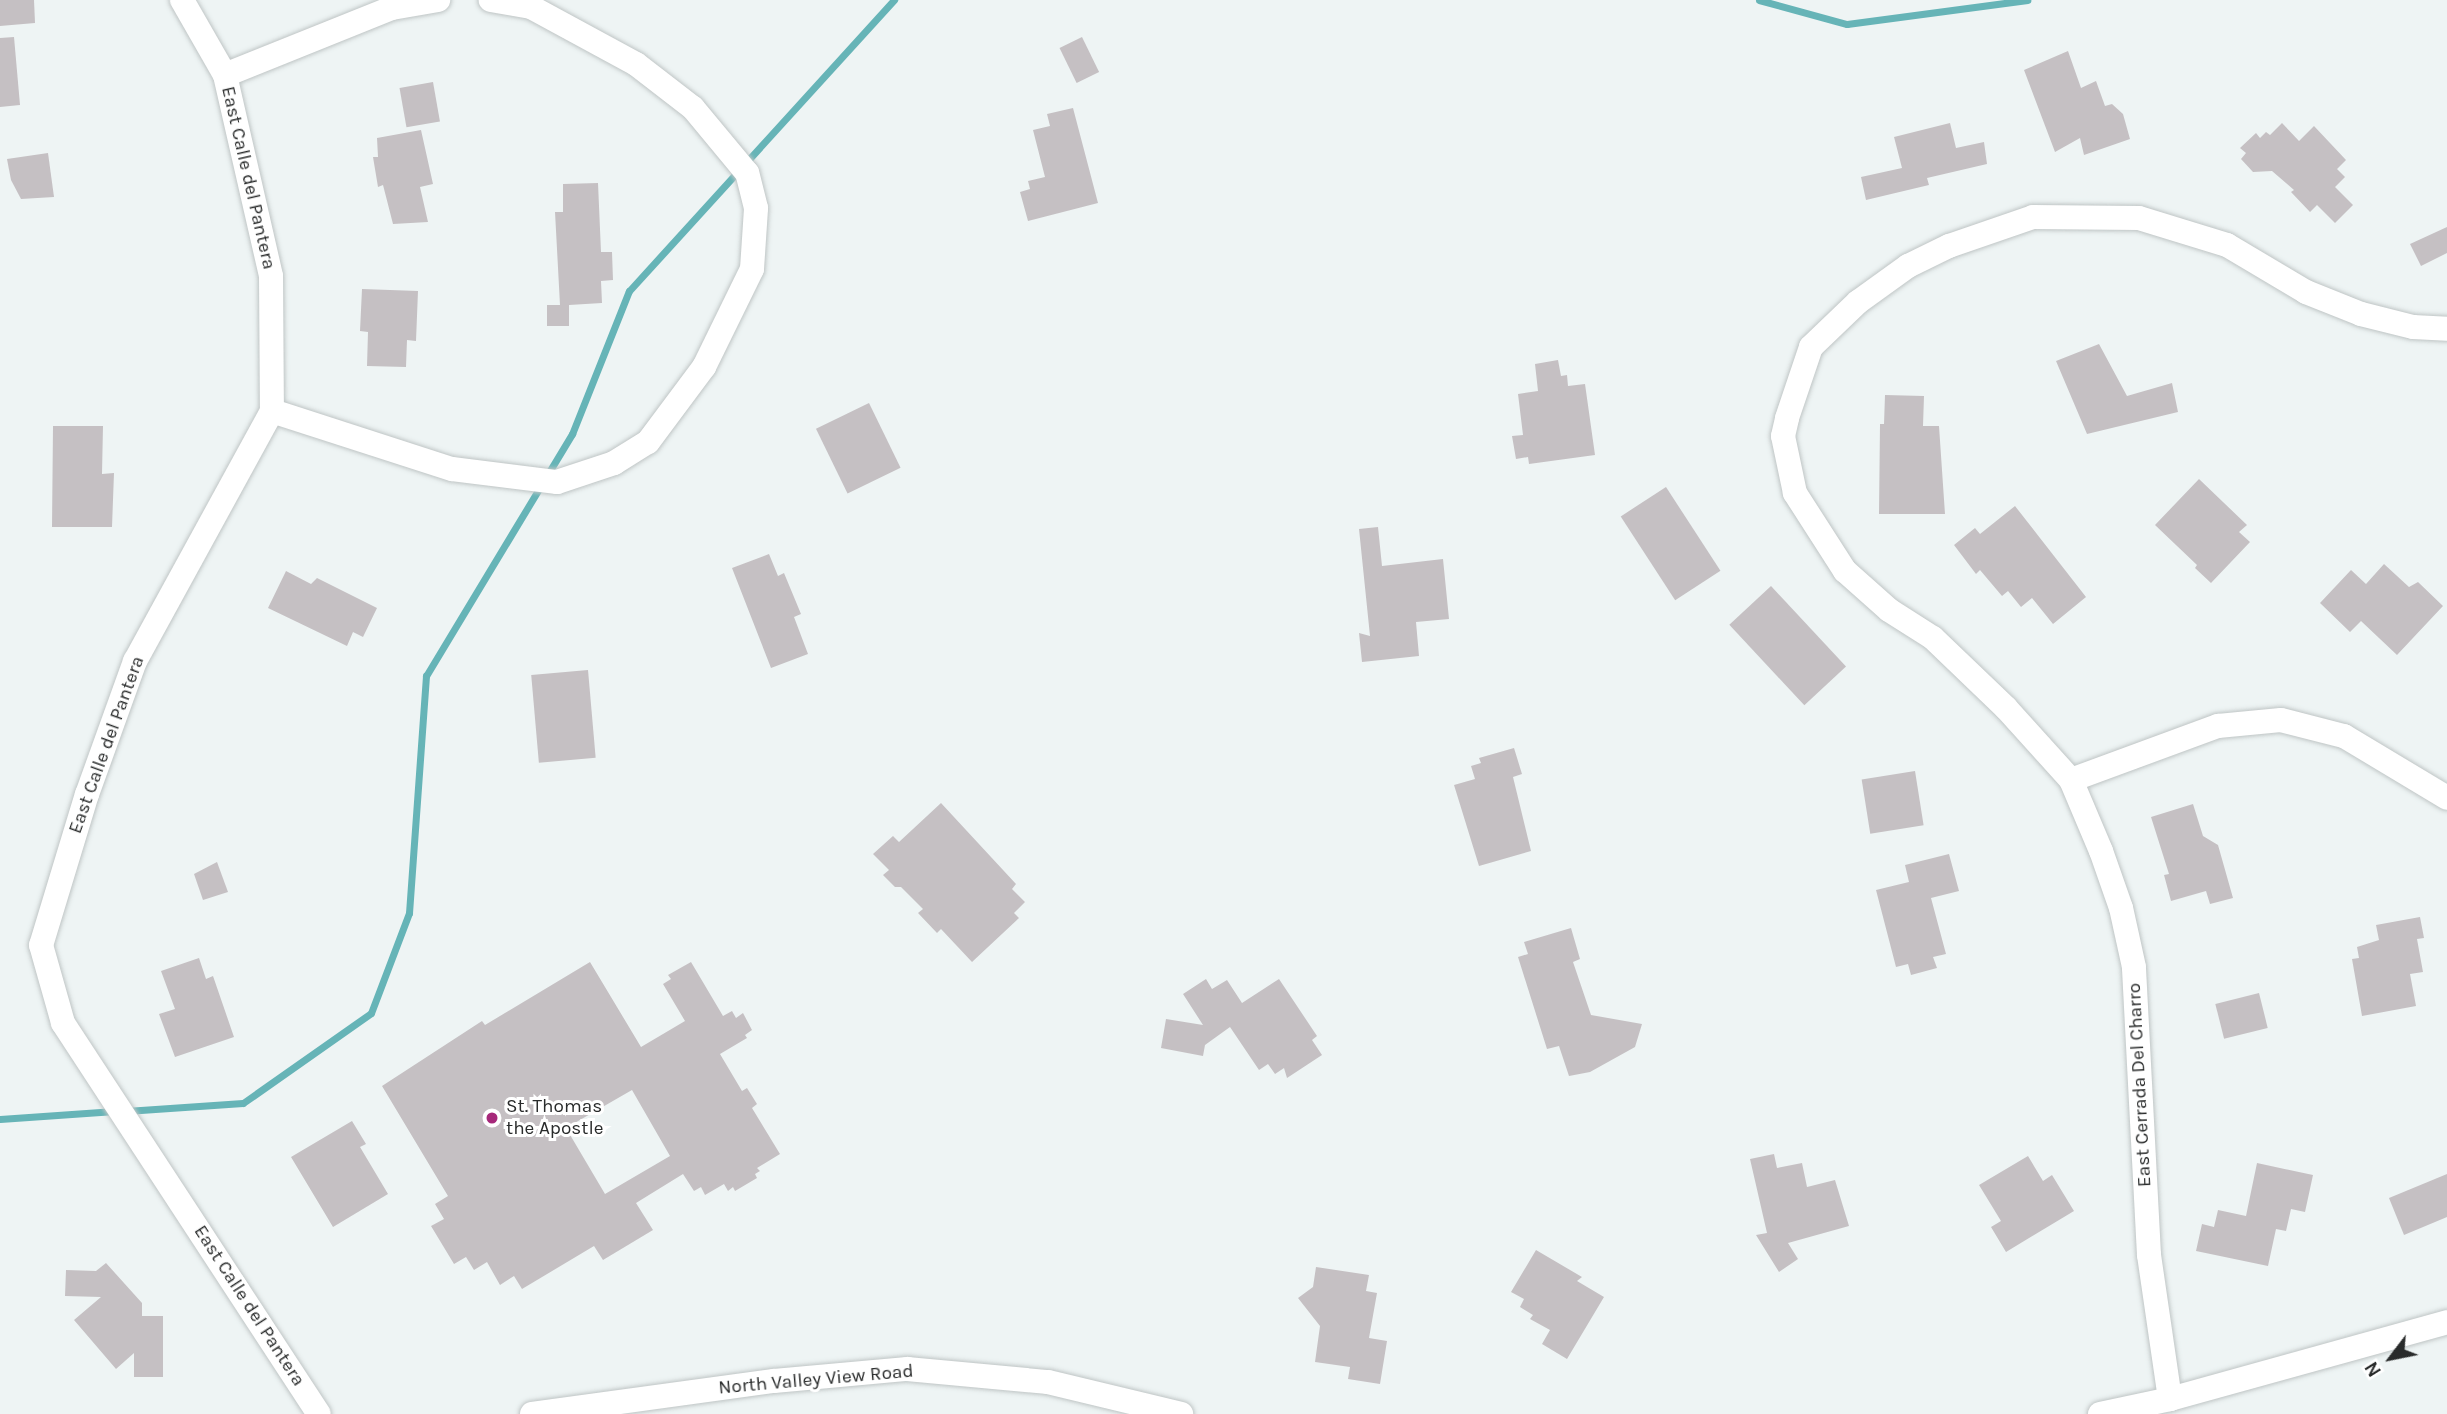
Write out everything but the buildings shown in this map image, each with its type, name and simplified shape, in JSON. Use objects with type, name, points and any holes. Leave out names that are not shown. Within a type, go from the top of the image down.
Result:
[{"type":"street","name":"East Calle del Pantera","points":[[182,0],[225,75],[271,276],[272,411],[135,661],[87,794],[41,945],[63,1023],[319,1414]]},
{"type":"street","points":[[225,75],[392,8],[438,0]]},
{"type":"street","points":[[272,411],[452,469],[557,482],[614,463],[648,442],[704,367],[752,269],[756,208],[747,173],[693,108],[636,64],[531,7],[491,0]]},
{"type":"street","points":[[2447,329],[2413,327],[2361,314],[2306,292],[2227,246],[2139,218],[2033,217],[1949,246],[1908,266],[1858,302],[1811,347],[1797,384],[1783,436],[1795,493],[1845,571],[1889,610],[1933,638],[2006,708],[2071,780],[2218,726],[2281,720],[2343,736],[2447,798]]},
{"type":"street","name":"East Cerrada Del Charro","points":[[2071,780],[2121,908],[2134,967],[2149,1255],[2169,1399]]},
{"type":"street","points":[[2101,1414],[2169,1399],[2374,1345],[2447,1322]]},
{"type":"street","name":"North Valley View Road","points":[[532,1414],[774,1381],[907,1369],[1048,1382],[1181,1414]]},
{"type":"waterway","points":[[126,1111],[243,1103],[371,1013],[409,913],[426,676],[572,434],[629,291],[894,0]]},
{"type":"waterway","points":[[1759,0],[1847,24],[2027,0]]},
{"type":"waterway","points":[[0,1119],[115,1111]]},
{"type":"place","name":"St. Thomas the Apostle","points":[[492,1118]]}]
